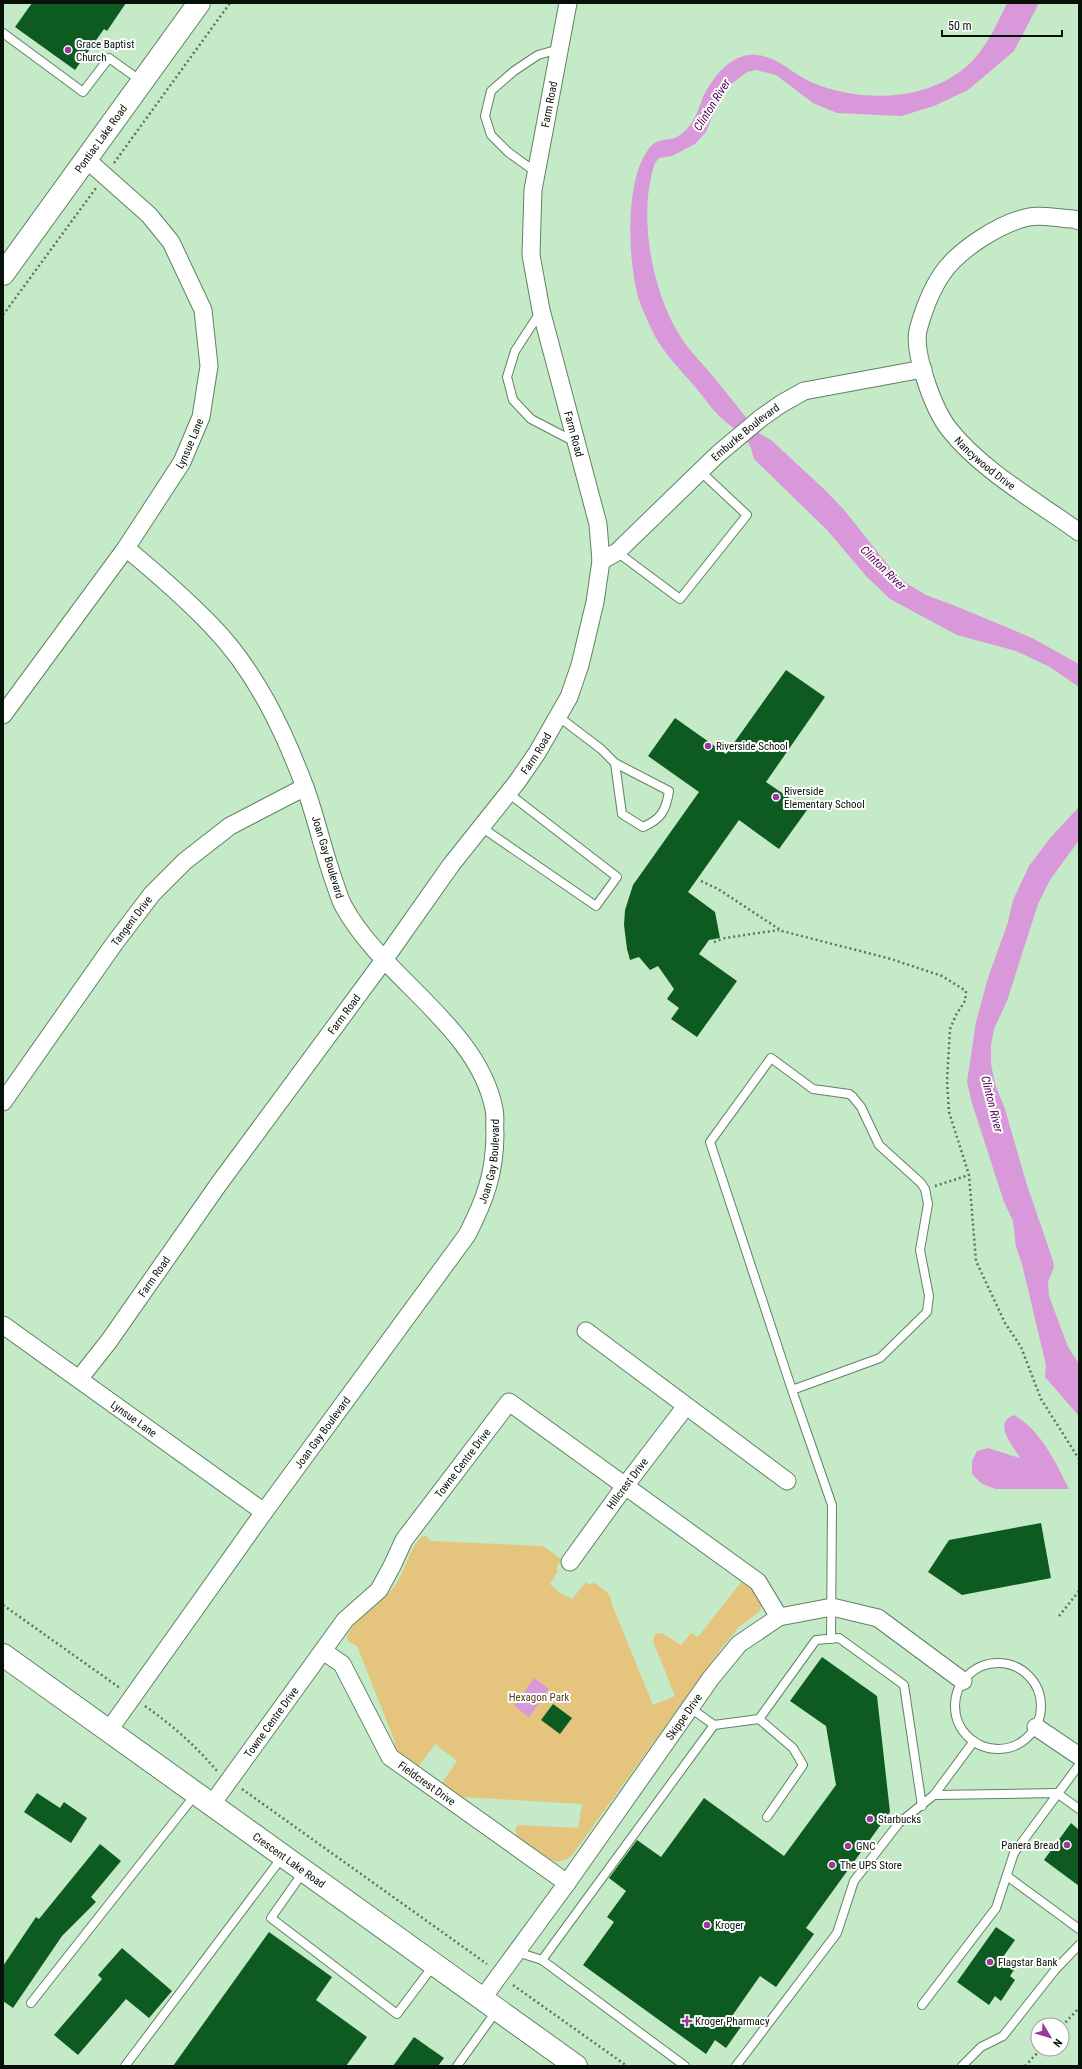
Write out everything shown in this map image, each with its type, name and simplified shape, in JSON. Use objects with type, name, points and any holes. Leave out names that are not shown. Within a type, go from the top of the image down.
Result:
[{"type":"street","name":"Pontiac Lake Road","points":[[3,274],[199,3]]},
{"type":"street","name":"Farm Road","points":[[79,1379],[109,1341],[218,1185],[384,960],[451,865],[508,793],[537,753],[559,717],[569,697],[580,665],[595,602],[601,561],[598,524],[541,310],[531,255],[533,190],[568,3]]},
{"type":"street","name":"Lynsue Lane","points":[[3,715],[126,548],[182,462],[201,418],[209,366],[203,310],[171,242],[149,215],[86,159]]},
{"type":"street","name":"Nancywood Drive","points":[[1079,221],[1074,219],[1030,217],[1000,227],[966,250],[942,274],[927,304],[918,331],[919,350],[929,394],[948,428],[974,457],[1079,532]]},
{"type":"street","name":"Emburke Boulevard","points":[[601,561],[617,552],[700,471],[761,418],[781,404],[804,391],[923,369]]},
{"type":"street","name":"Joan Gay Boulevard","points":[[109,1730],[264,1512],[467,1235],[481,1208],[491,1180],[495,1148],[494,1109],[483,1077],[458,1036],[366,942],[343,906],[328,864],[305,787],[294,758],[271,708],[239,659],[212,626],[157,574],[126,548]]},
{"type":"street","name":"Tangent Drive","points":[[3,1102],[114,944],[152,894],[185,861],[230,826],[305,787]]},
{"type":"street","name":"Lynsue Lane","points":[[3,1325],[264,1512]]},
{"type":"street","points":[[586,1331],[787,1481]]},
{"type":"street","name":"Towne Centre Drive","points":[[205,1798],[230,1780],[345,1620],[379,1590],[404,1540],[509,1402],[758,1582],[780,1617]]},
{"type":"street","name":"Hillcrest Drive","points":[[570,1562],[625,1486],[686,1406]]},
{"type":"street","name":"Skippe Drive","points":[[489,2004],[500,1974],[566,1883],[689,1707],[739,1644],[780,1617],[832,1607],[878,1618],[963,1681]]},
{"type":"street","name":"Fieldcrest Drive","points":[[323,1651],[342,1664],[390,1757],[566,1883]]},
{"type":"street","name":"Crescent Lake Road","points":[[3,1655],[205,1798],[576,2066]]},
{"type":"street","points":[[1036,1727],[1079,1756]]},
{"type":"lane","points":[[3,34],[83,92],[109,58],[142,82]]},
{"type":"lane","points":[[537,173],[508,152],[491,135],[485,116],[492,91],[514,71],[538,55],[560,48]]},
{"type":"lane","points":[[541,310],[515,352],[507,377],[513,400],[532,419],[576,442]]},
{"type":"lane","points":[[617,552],[680,599],[746,515],[700,471]]},
{"type":"lane","points":[[559,717],[600,749],[615,763],[669,792],[667,804],[657,821],[643,827],[622,814],[615,763]]},
{"type":"lane","points":[[481,827],[596,906],[617,877],[508,793]]},
{"type":"lane","points":[[792,1390],[880,1358],[924,1316],[929,1307],[929,1296],[920,1250],[928,1210],[925,1189],[921,1183],[879,1145],[861,1107],[852,1096],[849,1094],[813,1088],[771,1058],[710,1142],[792,1390],[832,1505],[831,1639]]},
{"type":"lane","points":[[689,1707],[714,1725],[759,1718],[816,1640],[839,1638],[904,1685],[922,1806]]},
{"type":"lane","points":[[998,1663],[1011,1665],[1023,1671],[1033,1680],[1039,1692],[1041,1706],[1036,1727],[1022,1742],[1009,1748],[994,1749],[979,1745],[967,1736],[959,1724],[955,1710],[956,1694],[963,1681],[972,1671],[984,1665],[998,1663]]},
{"type":"lane","points":[[759,1718],[793,1748],[803,1765],[767,1817]]},
{"type":"lane","points":[[542,1960],[714,1725]]},
{"type":"lane","points":[[736,2066],[836,1932],[854,1881],[899,1824],[934,1795],[974,1741]]},
{"type":"lane","points":[[922,2005],[996,1908],[1014,1852],[1079,1765]]},
{"type":"lane","points":[[934,1795],[1057,1793],[1079,1809]]},
{"type":"lane","points":[[31,2003],[205,1798]]},
{"type":"lane","points":[[125,2066],[283,1855]]},
{"type":"lane","points":[[304,1870],[271,1918],[397,2014],[434,1964]]},
{"type":"lane","points":[[1007,1876],[1079,1930]]},
{"type":"lane","points":[[962,2066],[981,2047],[1003,2036],[1055,1970],[1079,1945]]},
{"type":"lane","points":[[516,1952],[542,1960],[685,2066]]},
{"type":"lane","points":[[457,2066],[489,2004]]},
{"type":"path","points":[[3,315],[230,3]]},
{"type":"path","points":[[701,881],[718,889],[779,930],[891,959],[942,976],[966,992],[967,994],[950,1029],[947,1081],[949,1112],[969,1176],[976,1262],[1005,1323],[1021,1347],[1041,1400],[1079,1459]]},
{"type":"path","points":[[714,942],[724,938],[779,930]]},
{"type":"path","points":[[925,1189],[969,1176]]},
{"type":"path","points":[[1059,1616],[1079,1591]]},
{"type":"path","points":[[3,1605],[169,1724],[203,1755],[217,1771],[500,1974],[517,1989],[627,2066]]},
{"type":"path","points":[[1070,2018],[1079,2008]]},
{"type":"path","points":[[1025,2066],[1033,2057]]},
{"type":"green space","name":"Hexagon Park","points":[[423,1536],[426,1536],[431,1541],[543,1546],[561,1559],[556,1569],[558,1571],[550,1584],[560,1593],[572,1599],[586,1582],[590,1585],[593,1582],[602,1588],[611,1598],[611,1602],[653,1705],[675,1696],[653,1641],[655,1634],[662,1633],[681,1645],[691,1633],[698,1637],[742,1581],[753,1589],[764,1602],[759,1612],[739,1627],[721,1649],[573,1854],[565,1860],[553,1861],[518,1837],[515,1830],[517,1826],[521,1825],[578,1828],[582,1804],[461,1797],[442,1783],[457,1761],[435,1744],[419,1766],[394,1748],[395,1742],[357,1646],[349,1642],[347,1638],[355,1624],[394,1587],[411,1552],[418,1540]]},
{"type":"water","name":"Clinton River","points":[[1007,3],[1039,3],[1014,51],[968,90],[934,106],[901,116],[837,113],[813,103],[776,75],[756,70],[747,72],[730,85],[716,107],[706,132],[695,144],[672,156],[659,158],[655,163],[647,206],[650,254],[663,300],[671,321],[686,345],[759,433],[771,440],[825,490],[845,511],[891,569],[906,583],[926,595],[1032,638],[1077,663],[1079,665],[1079,687],[1050,667],[1016,651],[957,635],[890,599],[866,576],[827,530],[754,459],[750,446],[746,440],[716,413],[659,343],[640,303],[633,273],[631,254],[630,235],[633,194],[643,159],[654,143],[677,137],[687,129],[694,119],[703,97],[711,83],[728,64],[741,57],[758,55],[775,60],[811,82],[852,94],[874,96],[897,95],[918,91],[939,84],[958,73],[974,59],[988,40]]},
{"type":"water","name":"Clinton River","points":[[1079,807],[1079,840],[1050,880],[1038,904],[1007,1001],[994,1029],[991,1045],[991,1064],[995,1084],[1005,1109],[1026,1182],[1053,1261],[1054,1267],[1048,1282],[1049,1296],[1068,1347],[1079,1364],[1079,1416],[1045,1377],[1046,1365],[1022,1264],[1016,1247],[1013,1221],[1004,1202],[972,1103],[967,1082],[976,1022],[988,978],[1008,922],[1013,900],[1029,866],[1051,837]]},
{"type":"water","points":[[1014,1415],[1024,1421],[1040,1438],[1053,1458],[1069,1489],[996,1489],[982,1484],[972,1474],[972,1461],[977,1451],[988,1448],[1020,1458],[1009,1441],[1004,1429],[1008,1419]]},
{"type":"water","points":[[534,1678],[549,1689],[529,1717],[514,1706]]},
{"type":"building","name":"Grace Baptist Church","points":[[32,3],[126,3],[107,31],[104,29],[75,70],[15,27]]},
{"type":"building","points":[[786,670],[825,697],[766,782],[807,810],[779,849],[739,820],[688,892],[715,912],[720,938],[709,940],[699,954],[737,981],[697,1037],[671,1019],[679,1008],[667,999],[674,989],[658,966],[650,970],[639,957],[630,960],[627,949],[624,925],[625,910],[633,885],[699,792],[648,756],[675,718],[726,754]]},
{"type":"building","points":[[1041,1523],[1051,1578],[962,1595],[928,1572],[949,1540]]},
{"type":"building","name":"Kroger","points":[[822,1657],[877,1696],[890,1812],[806,1928],[814,1934],[776,1987],[760,1976],[732,2016],[743,2024],[726,2048],[715,2040],[706,2054],[583,1965],[614,1922],[607,1917],[626,1891],[609,1878],[637,1840],[661,1857],[704,1798],[784,1856],[836,1785],[826,1726],[790,1701]]},
{"type":"building","points":[[553,1704],[572,1718],[560,1734],[541,1720]]},
{"type":"building","points":[[37,1793],[60,1808],[64,1802],[87,1818],[71,1843],[24,1812]]},
{"type":"building","name":"Panera Bread","points":[[1071,1823],[1079,1830],[1079,1886],[1044,1860]]},
{"type":"building","points":[[100,1844],[121,1861],[91,1897],[96,1902],[62,1936],[13,2008],[3,2001],[3,1966],[36,1917],[39,1919]]},
{"type":"building","name":"Flagstar Bank","points":[[996,1927],[1015,1940],[1003,1957],[1016,1967],[1010,1976],[1015,1980],[1001,2001],[995,1996],[989,2005],[957,1982]]},
{"type":"building","points":[[269,1932],[332,1977],[316,2000],[367,2037],[346,2066],[173,2066]]},
{"type":"building","points":[[122,1948],[172,1991],[149,2018],[126,1999],[78,2055],[54,2035],[102,1979],[98,1975]]},
{"type":"building","points":[[414,2037],[444,2058],[438,2066],[393,2066]]},
{"type":"place","name":"Grace Baptist Church","points":[[68,50]]},
{"type":"place","name":"Riverside School","points":[[708,746]]},
{"type":"place","name":"Riverside Elementary School","points":[[776,797]]},
{"type":"place","name":"Starbucks","points":[[870,1819]]},
{"type":"place","name":"Panera Bread","points":[[1067,1845]]},
{"type":"place","name":"GNC","points":[[848,1846]]},
{"type":"place","name":"The UPS Store","points":[[832,1865]]},
{"type":"place","name":"Kroger","points":[[707,1925]]},
{"type":"place","name":"Flagstar Bank","points":[[990,1962]]},
{"type":"place","name":"Kroger Pharmacy","points":[[687,2021]]}]
